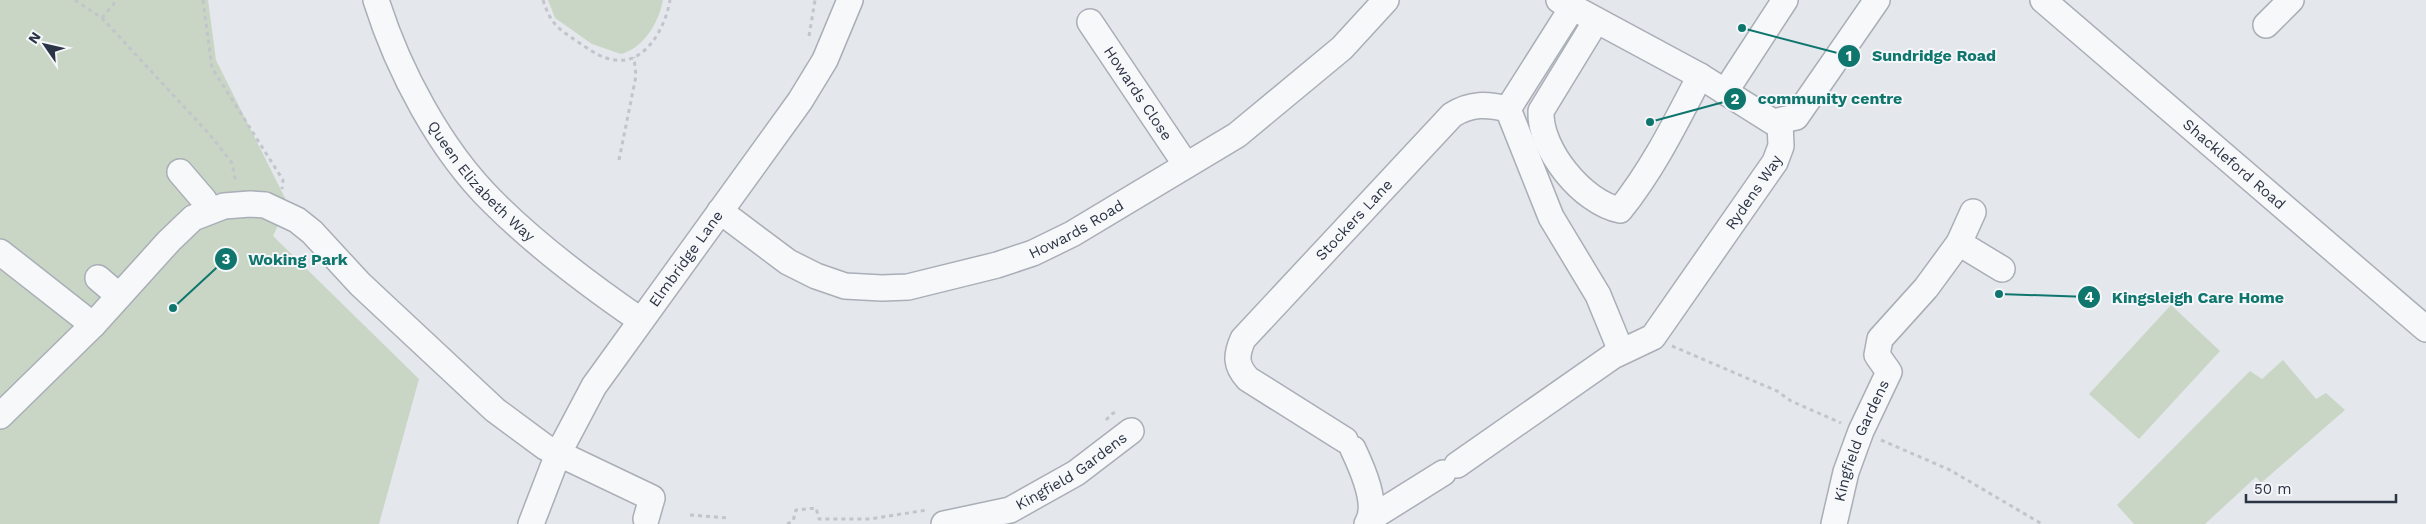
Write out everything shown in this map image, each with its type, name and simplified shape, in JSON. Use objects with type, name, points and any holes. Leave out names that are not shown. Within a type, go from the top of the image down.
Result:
[{"type":"street","name":"Queen Elizabeth Way","points":[[376,0],[394,50],[409,80],[441,138],[472,179],[492,201],[544,248],[640,320]]},
{"type":"street","name":"Elmbridge Lane","points":[[531,524],[558,454],[594,386],[813,82],[838,34],[850,0]]},
{"type":"street","name":"Howards Road","points":[[720,211],[788,262],[816,276],[854,287],[908,287],[961,276],[1033,253],[1105,216],[1237,135],[1269,111],[1342,48],[1386,0]]},
{"type":"street","points":[[1725,92],[1785,0]]},
{"type":"street","points":[[1621,351],[1598,295],[1551,217],[1508,108],[1566,4],[1700,76],[1768,121],[1780,122],[1796,117],[1877,0]]},
{"type":"street","name":"Shackleford Road","points":[[2043,0],[2426,329]]},
{"type":"street","points":[[2266,25],[2291,0]]},
{"type":"street","points":[[1596,21],[1541,111],[1540,123],[1562,168],[1588,194],[1609,208],[1620,210],[1633,195],[1662,148],[1700,76]]},
{"type":"street","name":"Howards Close","points":[[1090,22],[1186,166]]},
{"type":"street","name":"Stockers Lane","points":[[1369,521],[1364,471],[1349,445],[1248,379],[1240,371],[1237,362],[1237,352],[1243,339],[1452,115],[1462,108],[1476,104],[1508,108]]},
{"type":"street","name":"Rydens Way","points":[[1653,337],[1775,162],[1781,146],[1780,122]]},
{"type":"street","points":[[180,172],[204,200],[208,210]]},
{"type":"street","points":[[0,416],[92,325],[180,230],[194,218],[208,210],[224,206],[250,204],[266,206],[297,220],[312,232],[360,284],[495,410],[545,448],[652,498],[646,519]]},
{"type":"street","name":"Kingfield Gardens","points":[[1834,524],[1846,472],[1861,431],[1889,372],[1877,355],[1880,339],[1926,288],[1958,243],[1973,212]]},
{"type":"street","points":[[1958,243],[2002,269]]},
{"type":"street","points":[[0,252],[92,325]]},
{"type":"street","points":[[98,278],[118,296]]},
{"type":"street","points":[[1369,521],[1450,469],[1621,351],[1653,337]]},
{"type":"street","name":"Kingfield Gardens","points":[[937,517],[1012,517],[1076,473],[1125,422]]},
{"type":"path","points":[[75,0],[102,18],[216,143],[232,163],[236,188]]},
{"type":"path","points":[[102,18],[118,0]]},
{"type":"path","points":[[203,0],[212,68],[283,180],[279,212]]},
{"type":"path","points":[[543,0],[554,26],[595,54],[618,61],[634,57],[646,49],[664,23],[670,0]]},
{"type":"path","points":[[808,45],[815,0]]},
{"type":"path","points":[[618,160],[636,76],[634,57]]},
{"type":"path","points":[[1653,337],[1777,390],[1791,401],[1950,470],[2042,524]]},
{"type":"path","points":[[1103,422],[1113,413],[1125,422]]},
{"type":"path","points":[[787,524],[793,521],[796,510],[816,508],[820,519],[937,517]]},
{"type":"path","points":[[690,515],[729,518]]},
{"type":"green space","points":[[0,0],[208,0],[216,60],[288,204],[273,236],[419,379],[379,524],[0,524]]},
{"type":"green space","points":[[548,0],[663,0],[658,17],[649,33],[637,46],[621,54],[592,44],[555,18]]},
{"type":"green space","points":[[2171,305],[2220,351],[2139,439],[2089,394]]},
{"type":"green space","points":[[2283,360],[2316,399],[2326,393],[2345,410],[2261,483],[2256,477],[2205,524],[2134,524],[2117,505],[2250,371],[2262,379]]},
{"type":"place","name":"Sundridge Road","points":[[1742,28]]},
{"type":"place","name":"community centre","points":[[1650,122]]},
{"type":"place","name":"Kingsleigh Care Home","points":[[1999,294]]},
{"type":"place","name":"Woking Park","points":[[173,308]]}]
